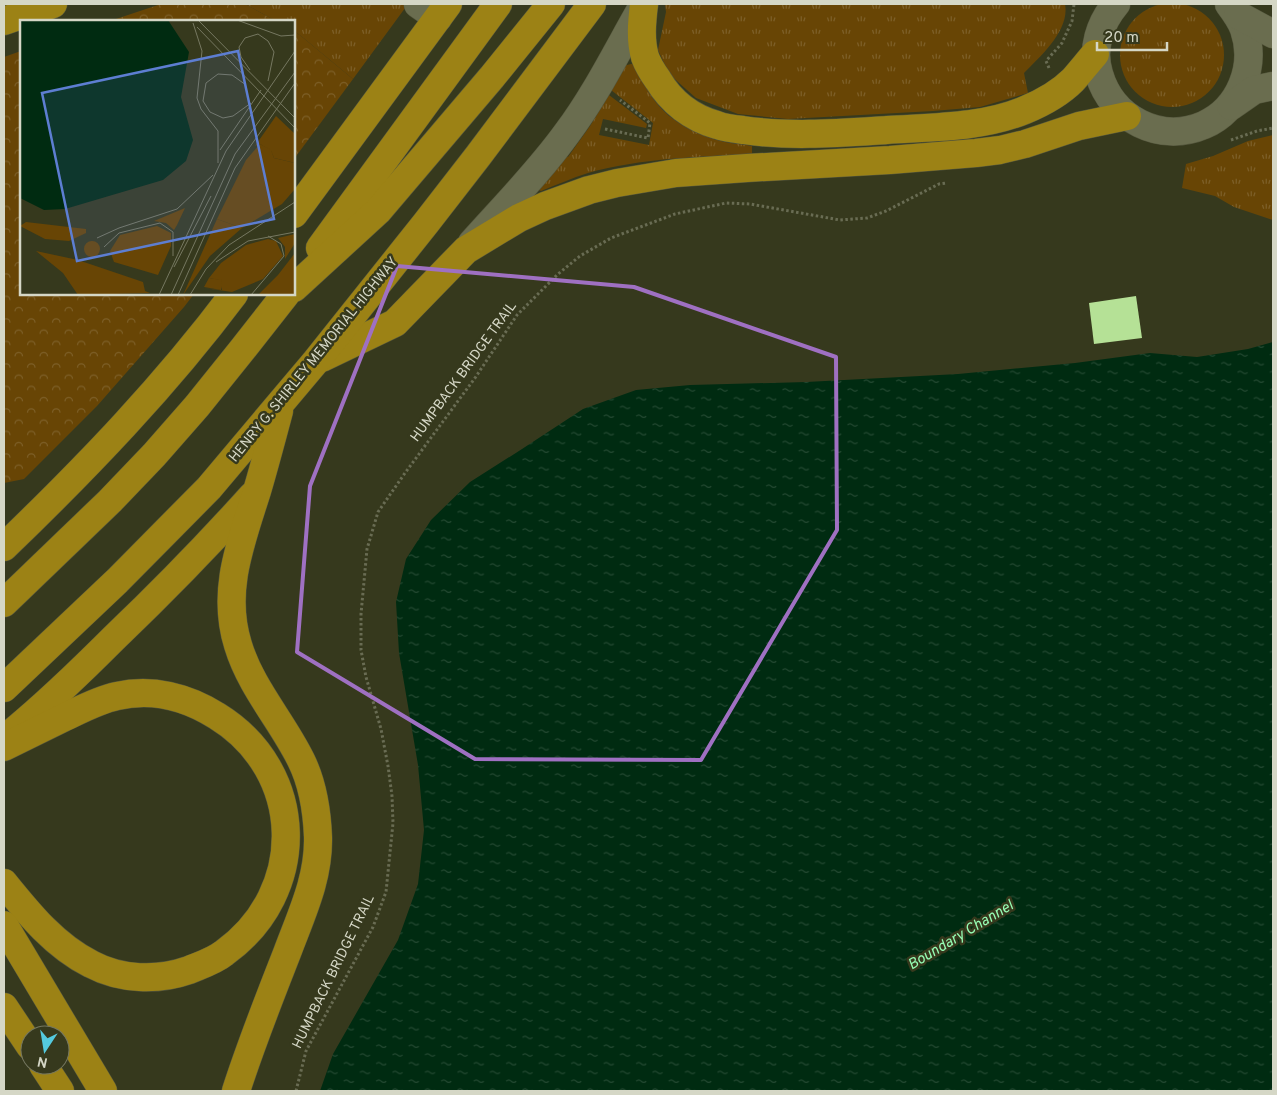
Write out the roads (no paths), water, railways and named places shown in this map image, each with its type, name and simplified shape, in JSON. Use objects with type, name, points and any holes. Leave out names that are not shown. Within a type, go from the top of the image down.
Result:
[{"type":"highway","points":[[4,21],[52,4]]},
{"type":"highway","points":[[295,283],[498,4]]},
{"type":"highway","points":[[295,286],[378,211],[551,4]]},
{"type":"highway","name":"HENRY G. SHIRLEY MEMORIAL HIGHWAY","points":[[4,688],[68,628],[209,488],[316,361],[466,171],[592,4]]},
{"type":"highway","points":[[644,4],[642,33],[645,58],[661,85],[673,100],[686,111],[716,125],[753,132],[838,134],[951,126],[1007,117],[1042,102],[1060,90],[1073,80],[1095,54]]},
{"type":"highway","points":[[295,213],[435,9]]},
{"type":"highway","points":[[316,361],[395,324],[466,250],[519,218],[544,206],[589,190],[617,182],[676,172],[890,160],[1000,150],[1025,144],[1079,126],[1127,116]]},
{"type":"highway","points":[[4,547],[89,463],[136,412],[175,368],[233,295]]},
{"type":"highway","points":[[4,603],[110,501],[154,455],[197,406],[286,295]]},
{"type":"highway","points":[[236,1091],[309,896],[318,858],[317,818],[309,780],[294,747],[248,670],[238,645],[233,624],[231,599],[233,575],[281,403]]},
{"type":"highway","points":[[4,740],[38,712],[84,668],[178,575],[258,489]]},
{"type":"highway","points":[[4,747],[77,711],[117,696],[140,693],[161,694],[180,698],[201,706],[221,718],[239,731],[255,749],[268,768],[277,787],[284,807],[286,828],[283,868],[270,901],[254,924],[241,940],[222,954],[202,965],[179,973],[157,977],[137,977],[93,965],[58,943],[4,883]]},
{"type":"highway","points":[[4,926],[103,1091]]},
{"type":"highway","points":[[4,1006],[20,1031]]},
{"type":"highway","points":[[50,1075],[60,1091]]},
{"type":"street","points":[[466,250],[522,188],[568,132],[596,88],[644,4]]},
{"type":"street","points":[[1233,9],[1273,34]]},
{"type":"street","points":[[1226,110],[1236,99],[1243,86],[1249,57],[1248,42],[1244,28],[1233,9]]},
{"type":"street","points":[[1107,11],[1095,54],[1098,70],[1108,96],[1127,116],[1139,123],[1164,131],[1191,129],[1204,125],[1216,118],[1254,90],[1273,86]]},
{"type":"water","name":"Boundary Channel","points":[[1273,342],[1273,1091],[320,1091],[333,1054],[398,940],[418,884],[424,830],[418,765],[399,653],[396,602],[406,559],[431,520],[470,482],[583,409],[636,390],[690,385],[806,382],[958,374],[1075,363],[1150,353],[1197,357],[1248,349]]}]
